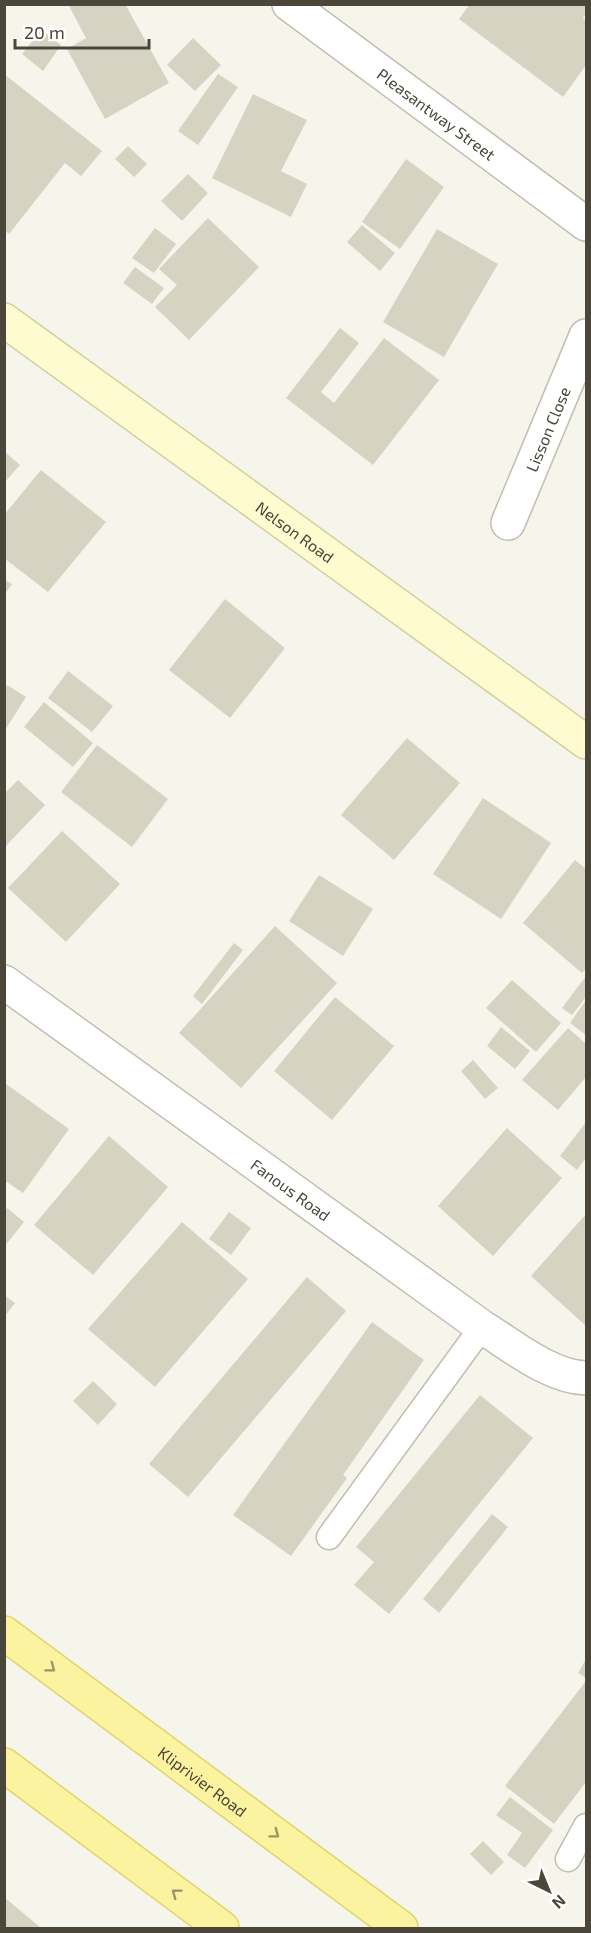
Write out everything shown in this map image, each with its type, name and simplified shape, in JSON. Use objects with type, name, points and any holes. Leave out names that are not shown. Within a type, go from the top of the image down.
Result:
[{"type":"main road","name":"Kliprivier Road","points":[[4,1633],[401,1929]]},
{"type":"main road","points":[[4,1765],[222,1929]]},
{"type":"street","name":"Pleasantway Street","points":[[289,4],[586,224]]},
{"type":"street","name":"Nelson Road","points":[[4,320],[586,742]]},
{"type":"street","name":"Lisson Close","points":[[508,523],[586,336]]},
{"type":"street","name":"Fanous Road","points":[[4,982],[482,1327],[549,1368],[571,1377],[586,1378]]},
{"type":"lane","points":[[328,1537],[482,1327]]},
{"type":"lane","points":[[568,1859],[586,1826]]},
{"type":"building","points":[[68,4],[125,4],[169,83],[105,119],[67,49],[86,38]]},
{"type":"building","points":[[470,4],[586,4],[586,13],[583,18],[586,21],[586,65],[563,97],[459,19]]},
{"type":"building","points":[[41,30],[61,45],[43,71],[22,54]]},
{"type":"building","points":[[193,38],[221,65],[195,91],[167,65]]},
{"type":"building","points":[[4,74],[102,151],[81,176],[65,163],[9,234],[4,230]]},
{"type":"building","points":[[218,74],[238,87],[198,145],[178,131]]},
{"type":"building","points":[[253,94],[307,120],[281,171],[307,184],[291,217],[212,178]]},
{"type":"building","points":[[128,146],[147,164],[134,177],[115,159]]},
{"type":"building","points":[[406,159],[444,187],[400,249],[362,222]]},
{"type":"building","points":[[188,174],[208,193],[182,221],[161,201]]},
{"type":"building","points":[[208,218],[259,267],[189,340],[155,307],[177,285],[159,269]]},
{"type":"building","points":[[362,225],[395,253],[380,271],[347,242]]},
{"type":"building","points":[[155,228],[176,244],[154,273],[132,258]]},
{"type":"building","points":[[437,229],[498,264],[444,357],[383,322]]},
{"type":"building","points":[[135,267],[164,288],[152,304],[123,283]]},
{"type":"building","points":[[340,328],[359,343],[321,392],[334,403],[384,338],[439,380],[373,465],[286,398]]},
{"type":"building","points":[[4,451],[20,465],[4,483]]},
{"type":"building","points":[[41,470],[106,522],[48,592],[4,558],[4,515]]},
{"type":"building","points":[[4,579],[12,584],[4,595]]},
{"type":"building","points":[[225,599],[285,648],[230,718],[169,670]]},
{"type":"building","points":[[68,671],[113,706],[92,732],[48,698]]},
{"type":"building","points":[[7,685],[26,697],[5,730],[5,689]]},
{"type":"building","points":[[44,702],[93,743],[73,767],[24,727]]},
{"type":"building","points":[[407,738],[460,783],[394,860],[341,815]]},
{"type":"building","points":[[97,745],[168,799],[132,847],[61,792]]},
{"type":"building","points":[[18,780],[45,805],[4,848],[4,794]]},
{"type":"building","points":[[483,798],[551,843],[501,919],[433,874]]},
{"type":"building","points":[[62,831],[120,884],[66,942],[8,888]]},
{"type":"building","points":[[575,860],[586,869],[586,968],[582,973],[523,923]]},
{"type":"building","points":[[319,875],[373,909],[343,956],[289,921]]},
{"type":"building","points":[[275,926],[337,983],[241,1088],[179,1033]]},
{"type":"building","points":[[234,943],[243,950],[202,1004],[193,996]]},
{"type":"building","points":[[586,976],[586,997],[572,1015],[562,1008]]},
{"type":"building","points":[[512,980],[561,1023],[536,1052],[486,1008]]},
{"type":"building","points":[[335,997],[394,1046],[332,1120],[274,1071]]},
{"type":"building","points":[[586,1000],[586,1035],[570,1023]]},
{"type":"building","points":[[501,1027],[530,1051],[515,1069],[487,1046]]},
{"type":"building","points":[[568,1028],[586,1044],[586,1077],[558,1110],[522,1080]]},
{"type":"building","points":[[473,1060],[498,1088],[485,1099],[461,1071]]},
{"type":"building","points":[[6,1084],[69,1129],[23,1193],[4,1180],[4,1087]]},
{"type":"building","points":[[586,1122],[586,1158],[577,1170],[560,1156]]},
{"type":"building","points":[[507,1128],[562,1178],[493,1256],[438,1206]]},
{"type":"building","points":[[109,1136],[168,1187],[93,1275],[34,1225]]},
{"type":"building","points":[[7,1208],[24,1222],[4,1247],[4,1212]]},
{"type":"building","points":[[229,1212],[251,1228],[231,1255],[209,1239]]},
{"type":"building","points":[[586,1214],[586,1326],[531,1276]]},
{"type":"building","points":[[182,1222],[248,1279],[155,1387],[88,1329]]},
{"type":"building","points":[[307,1277],[346,1311],[188,1497],[149,1464]]},
{"type":"building","points":[[4,1295],[15,1303],[4,1317]]},
{"type":"building","points":[[372,1322],[424,1360],[343,1475],[347,1478],[291,1556],[233,1515]]},
{"type":"building","points":[[93,1381],[117,1404],[98,1425],[73,1401]]},
{"type":"building","points":[[480,1395],[533,1438],[389,1614],[354,1585],[374,1562],[356,1547]]},
{"type":"building","points":[[492,1514],[508,1527],[439,1613],[423,1599]]},
{"type":"building","points":[[586,1659],[586,1678],[578,1673]]},
{"type":"building","points":[[586,1681],[586,1782],[554,1824],[505,1786]]},
{"type":"building","points":[[510,1797],[553,1830],[525,1868],[507,1855],[522,1833],[496,1815]]},
{"type":"building","points":[[483,1841],[504,1862],[491,1875],[470,1854]]},
{"type":"building","points":[[4,1897],[41,1928],[4,1928]]}]
